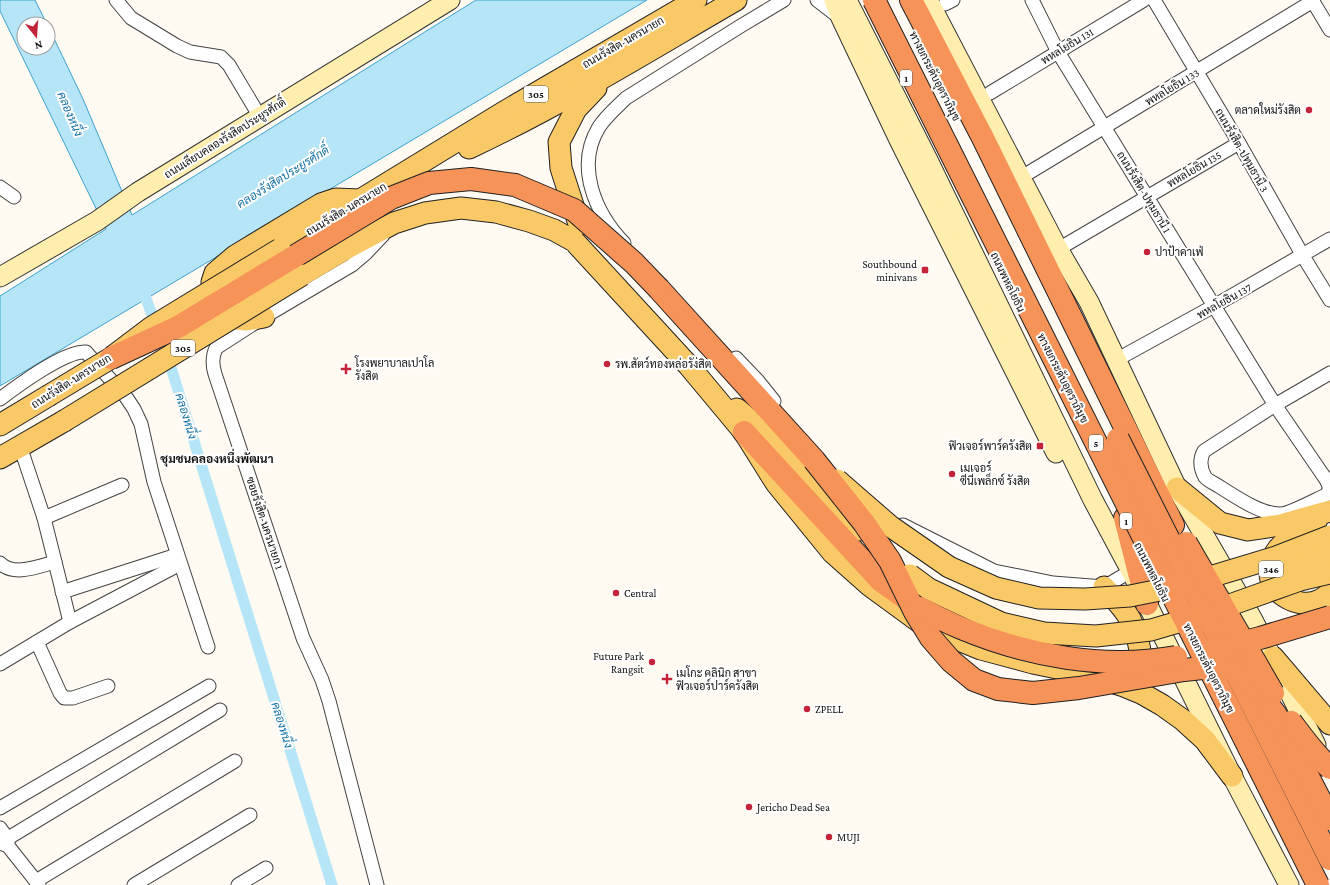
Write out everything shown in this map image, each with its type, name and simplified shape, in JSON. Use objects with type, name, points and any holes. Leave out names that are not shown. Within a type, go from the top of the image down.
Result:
[{"type":"highway","name":"ถนนพหลโยธิน","points":[[868,0],[936,157],[1125,518],[1311,885]]},
{"type":"highway","name":"ทางยกระดับอุตราภิมุข","points":[[874,0],[1318,885]]},
{"type":"highway","name":"ทางยกระดับอุตราภิมุข","points":[[897,0],[1330,859]]},
{"type":"highway","points":[[911,0],[988,133],[1330,843]]},
{"type":"highway","points":[[478,180],[521,177],[546,183],[575,194]]},
{"type":"highway","points":[[111,358],[178,327],[391,198],[429,183],[471,179],[515,185],[574,210],[634,263],[814,460],[864,523],[890,561],[915,612],[931,638],[950,661],[974,680],[998,689],[1033,693],[1079,688],[1184,670],[1221,666],[1233,670],[1245,677],[1254,686],[1276,714],[1330,819]]},
{"type":"highway","points":[[744,432],[881,581],[920,608],[960,628],[1002,643],[1049,656],[1093,661],[1163,659],[1197,654],[1260,638],[1330,617]]},
{"type":"highway","points":[[1118,439],[1164,504],[1277,701],[1300,734],[1323,762],[1330,768]]},
{"type":"highway","points":[[1125,518],[1147,604]]},
{"type":"main road","name":"ถนนเลียบคลองรังสิตประยูรศักดิ์","points":[[0,277],[97,221],[138,192],[450,0]]},
{"type":"main road","name":"ถนนรังสิต-นครนายก","points":[[0,425],[111,358],[152,327],[359,200],[504,112],[696,0]]},
{"type":"main road","points":[[377,190],[485,140],[545,109],[736,0]]},
{"type":"main road","points":[[834,0],[840,18],[899,140],[1009,357],[1079,500],[1116,544]]},
{"type":"main road","name":"ถนนพหลโยธิน","points":[[847,0],[936,157],[963,232],[1116,544],[1131,571],[1232,776],[1289,885]]},
{"type":"main road","points":[[942,1],[988,133],[1081,287],[1177,488],[1272,657],[1330,773]]},
{"type":"main road","points":[[942,1],[1067,244],[1081,287]]},
{"type":"main road","points":[[600,269],[581,231],[561,168],[559,142],[576,109],[612,72]]},
{"type":"main road","points":[[264,317],[247,320],[235,319],[220,308],[212,291],[212,282],[215,273],[235,256],[321,204],[336,199],[359,200]]},
{"type":"main road","points":[[394,223],[425,214],[461,208],[496,212],[529,221],[554,230],[574,241],[689,366],[744,432],[776,483],[833,553],[868,585],[925,626],[981,649],[1033,663],[1086,674],[1141,693],[1162,705],[1183,720],[1205,740],[1232,776]]},
{"type":"main road","name":"305","points":[[0,458],[64,421],[348,247],[394,223]]},
{"type":"main road","points":[[963,232],[1009,357]]},
{"type":"main road","points":[[689,366],[772,439],[840,510],[910,575],[930,589],[1001,623],[1044,633],[1096,636],[1151,630],[1199,616],[1300,580],[1330,572]]},
{"type":"main road","points":[[814,460],[890,526],[949,567],[996,588],[1039,598],[1085,599],[1130,596],[1180,586],[1276,558],[1330,536]]},
{"type":"main road","points":[[1177,488],[1220,523],[1248,530],[1280,525],[1330,511]]},
{"type":"main road","name":"346","points":[[1330,514],[1289,538],[1278,550],[1273,559],[1269,574],[1274,587],[1286,598],[1298,603],[1316,602],[1330,593]]},
{"type":"main road","points":[[1199,616],[1330,552]]},
{"type":"main road","points":[[1104,587],[1130,619],[1140,648],[1138,671],[1124,686]]},
{"type":"main road","points":[[1272,657],[1330,724]]},
{"type":"street","points":[[116,0],[131,18],[177,46],[190,52],[220,57],[229,65],[260,117]]},
{"type":"street","points":[[784,0],[738,27],[626,98],[599,126],[591,143],[588,158],[590,185],[603,216],[619,238],[758,381],[835,470],[878,511],[994,571],[1053,582],[1104,587],[1131,571]]},
{"type":"street","points":[[817,0],[840,18]]},
{"type":"street","name":"ถนนรังสิต-ปทุมธานี 1","points":[[1032,0],[1058,52],[1275,405],[1328,480]]},
{"type":"street","name":"พหลโยธิน 131","points":[[990,93],[1144,0]]},
{"type":"street","name":"ถนนรังสิต-ปทุมธานี 3","points":[[1154,0],[1330,300]]},
{"type":"street","points":[[1313,1],[1330,30]]},
{"type":"street","name":"พหลโยธิน 133","points":[[1030,172],[1313,1]]},
{"type":"street","name":"พหลโยธิน 135","points":[[1067,244],[1239,144]]},
{"type":"street","points":[[0,187],[14,197]]},
{"type":"street","name":"ซอยรังสิต-นครนายก 1","points":[[377,885],[329,701],[322,680],[303,638],[213,367],[212,356],[216,348],[264,317],[352,265],[366,253],[394,223]]},
{"type":"street","name":"พหลโยธิน 137","points":[[1116,360],[1303,256],[1330,239]]},
{"type":"street","points":[[0,399],[37,372],[73,353],[80,351],[86,352],[126,397],[141,424],[154,482],[208,647]]},
{"type":"street","points":[[1328,480],[1330,489],[1326,495],[1283,514],[1274,514],[1261,510],[1237,498],[1206,478],[1201,467],[1200,457],[1204,451],[1275,405],[1330,373]]},
{"type":"street","points":[[20,446],[44,518],[70,622]]},
{"type":"street","points":[[44,518],[122,485]]},
{"type":"street","points":[[62,592],[179,560]]},
{"type":"street","points":[[0,664],[179,560]]},
{"type":"street","points":[[0,563],[3,566],[14,570],[55,562]]},
{"type":"street","points":[[37,642],[60,693],[64,698],[73,698],[108,686]]},
{"type":"street","points":[[0,808],[209,686]]},
{"type":"street","points":[[5,843],[220,710]]},
{"type":"street","points":[[0,828],[5,843],[38,883],[235,761]]},
{"type":"street","points":[[134,885],[250,815]]},
{"type":"street","points":[[238,885],[266,868]]},
{"type":"water","points":[[0,0],[35,0],[43,16],[16,16],[16,44],[0,11]]},
{"type":"water","name":"คลองรังสิตประยูรศักดิ์","points":[[476,0],[647,0],[0,386],[0,296],[106,229],[22,56],[56,56],[56,43],[83,99],[132,215]]},
{"type":"waterway","name":"คลองหนึ่ง","points":[[141,285],[169,361],[332,885]]},
{"type":"place","name":"ตลาดใหม่รังสิต","points":[[1309,110]]},
{"type":"place","name":"ปาป้าคาเฟ่","points":[[1147,252]]},
{"type":"place","name":"Southbound minivans","points":[[925,270]]},
{"type":"place","name":"รพ.สัตว์ทองหล่อรังสิต","points":[[607,364]]},
{"type":"place","name":"โรงพยาบาลเปาโล รังสิต","points":[[346,369]]},
{"type":"place","name":"ฟิวเจอร์พาร์ครังสิต","points":[[1040,446]]},
{"type":"place","name":"เมเจอร์ ซีนีเพล็กซ์ รังสิต","points":[[952,474]]},
{"type":"place","name":"Central","points":[[616,593]]},
{"type":"place","name":"Future Park Rangsit","points":[[652,662]]},
{"type":"place","name":"เมโกะ คลินิก สาขา ฟิวเจอร์ปาร์ครังสิต","points":[[667,679]]},
{"type":"place","name":"ZPELL","points":[[807,709]]},
{"type":"place","name":"Jericho Dead Sea","points":[[749,807]]},
{"type":"place","name":"MUJI","points":[[829,837]]},
{"type":"district","name":"ชุมชนคลองหนึ่งพัฒนา","points":[[217,459]]}]
